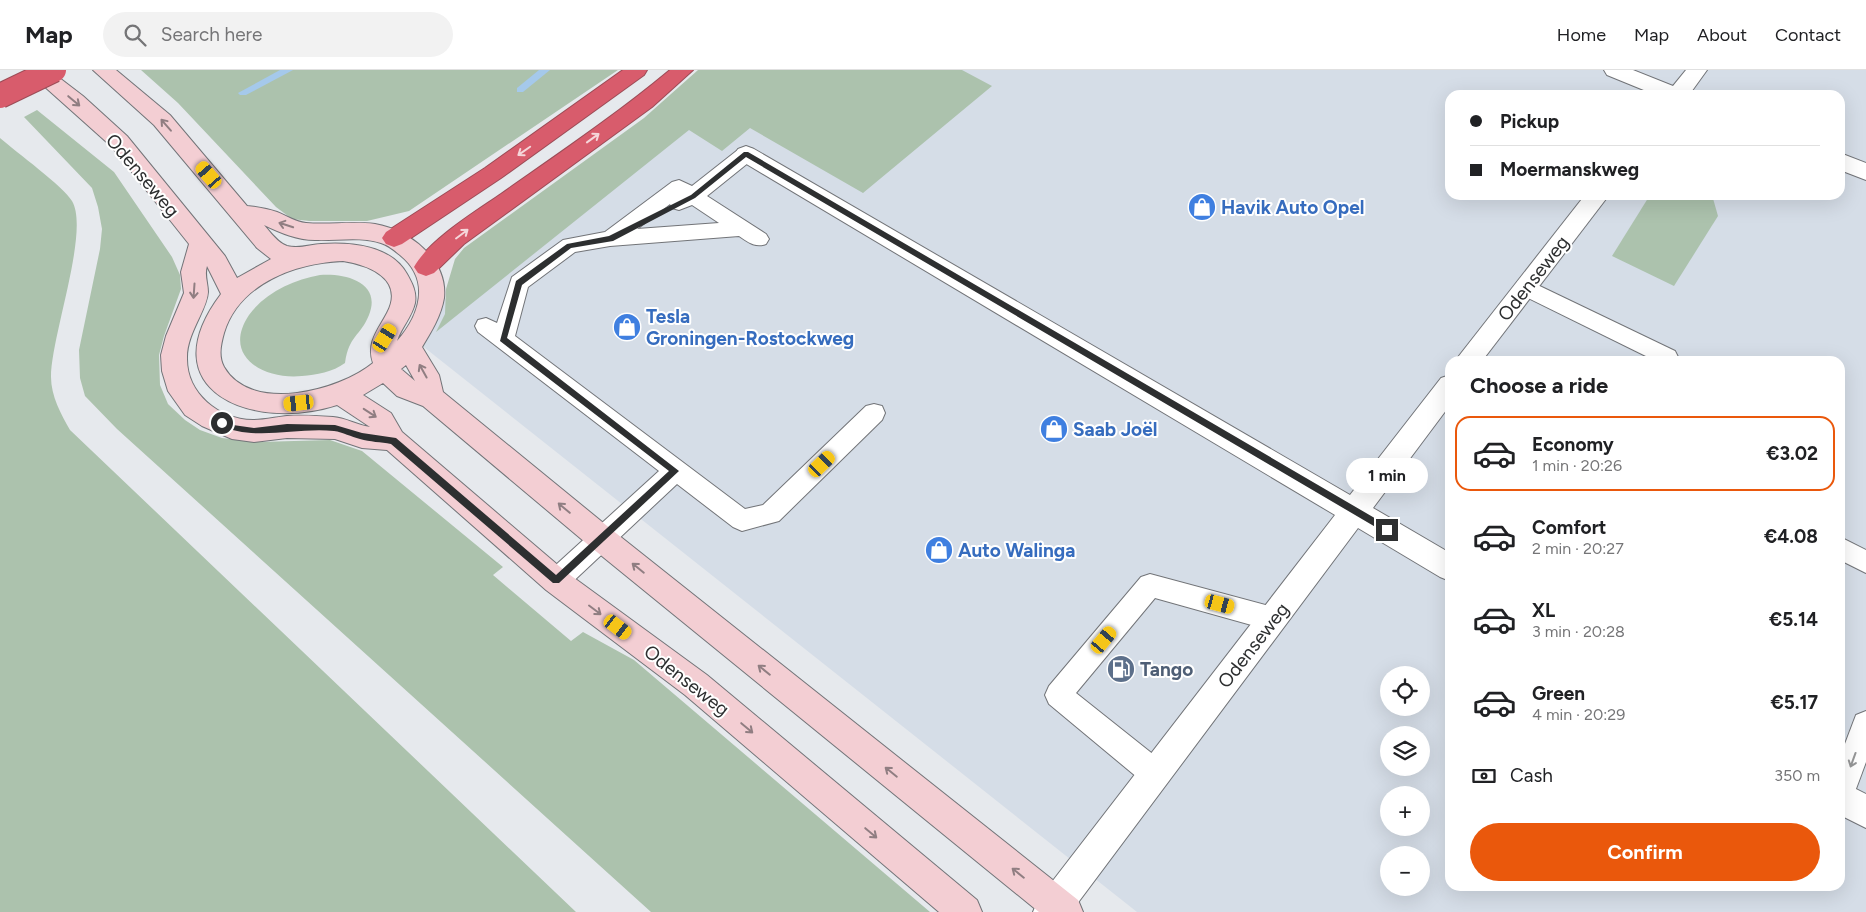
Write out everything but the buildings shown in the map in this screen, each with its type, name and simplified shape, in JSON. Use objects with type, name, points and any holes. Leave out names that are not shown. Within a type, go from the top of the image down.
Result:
[{"type":"highway","points":[[0,96],[54,70]]},
{"type":"highway","points":[[394,238],[493,173],[637,70]]},
{"type":"highway","points":[[426,267],[456,238],[645,102],[683,70]]},
{"type":"main road","name":"Odenseweg","points":[[36,70],[76,101],[119,141],[217,262],[233,294]]},
{"type":"main road","points":[[103,70],[162,120],[265,242],[277,252],[299,257]]},
{"type":"main road","points":[[242,213],[268,218],[281,225],[304,231],[366,232],[394,238],[419,257],[426,267],[432,279],[431,309],[408,346],[386,366],[373,377],[340,394],[313,402],[286,405],[260,403],[239,396],[222,384],[211,369],[207,351],[210,332],[218,312],[233,294],[262,273],[299,257],[338,252],[367,256],[392,269],[399,280],[403,295],[401,309],[385,338],[382,353],[386,366]]},
{"type":"main road","points":[[367,256],[394,238]]},
{"type":"main road","points":[[201,243],[193,272],[196,293],[178,336],[174,355],[174,371],[181,391],[194,406],[211,418],[232,428],[254,431],[287,427],[335,428],[362,437],[393,440]]},
{"type":"main road","points":[[408,346],[426,375],[432,398]]},
{"type":"main road","name":"Odenseweg","points":[[386,366],[406,389],[432,398],[602,539],[1057,909]]},
{"type":"main road","name":"Odenseweg","points":[[340,394],[382,421],[393,440],[556,581],[696,685],[965,912]]},
{"type":"street","points":[[1614,70],[1664,90]]},
{"type":"street","points":[[1681,90],[1697,70]]},
{"type":"street","points":[[746,154],[1445,565]]},
{"type":"street","points":[[1845,163],[1866,172]]},
{"type":"street","name":"Odenseweg","points":[[1472,356],[1594,200]]},
{"type":"street","name":"Odenseweg","points":[[1057,909],[1154,773],[1445,393]]},
{"type":"street","points":[[1845,799],[1866,812]]},
{"type":"lane","points":[[610,239],[689,187],[746,154]]},
{"type":"lane","points":[[689,187],[759,240]]},
{"type":"lane","points":[[742,228],[610,239],[570,245],[519,283],[494,333],[742,520],[770,514],[874,413]]},
{"type":"lane","points":[[1525,287],[1665,356]]},
{"type":"lane","points":[[556,581],[675,471]]},
{"type":"lane","points":[[1845,551],[1866,562]]},
{"type":"lane","points":[[1154,773],[1058,695],[1150,585],[1273,619]]},
{"type":"lane","points":[[1845,782],[1866,724]]},
{"type":"shaded area","points":[[718,70],[1866,70],[1866,912],[1137,912],[420,344],[443,301],[704,92]]},
{"type":"green space","points":[[141,70],[618,70],[409,211],[367,221],[309,221],[292,219],[276,207],[178,103]]},
{"type":"green space","points":[[698,70],[962,70],[992,86],[863,193],[750,128],[722,151],[689,130],[436,332],[445,314],[446,289],[455,259],[464,248],[644,118]]},
{"type":"green space","points":[[37,110],[114,172],[172,257],[180,275],[181,289],[159,355],[160,385],[168,404],[185,420],[200,430],[222,438],[259,442],[330,440],[362,451],[503,567],[493,575],[571,641],[583,632],[634,660],[930,912],[651,912],[117,429],[85,396],[80,378],[79,350],[100,249],[102,229],[92,188],[24,117]]},
{"type":"green space","points":[[0,138],[67,195],[72,201],[76,215],[73,259],[57,336],[51,377],[55,398],[70,430],[576,912],[0,912]]},
{"type":"green space","points":[[1647,200],[1713,200],[1718,216],[1674,286],[1612,256]]},
{"type":"green space","points":[[320,275],[350,278],[366,287],[370,295],[372,304],[369,315],[349,347],[345,363],[335,369],[319,374],[288,376],[262,370],[251,363],[244,354],[240,343],[242,330],[249,315],[263,300],[281,288],[300,280]]},
{"type":"waterway","points":[[243,93],[288,70]]},
{"type":"waterway","points":[[520,90],[545,70]]},
{"type":"place","name":"Havik Auto Opel","points":[[1202,207]]},
{"type":"place","name":"Tesla Groningen-Rostockweg","points":[[627,327]]},
{"type":"place","name":"Saab Joël","points":[[1054,429]]},
{"type":"place","name":"Auto Walinga","points":[[939,550]]},
{"type":"place","name":"Tango","points":[[1121,669]]},
{"type":"route","points":[[222,423],[232,428],[254,431],[287,427],[335,428],[362,437],[393,440],[556,581],[675,471],[503,339],[519,283],[570,245],[610,239],[693,196],[746,154],[1387,530]]}]
